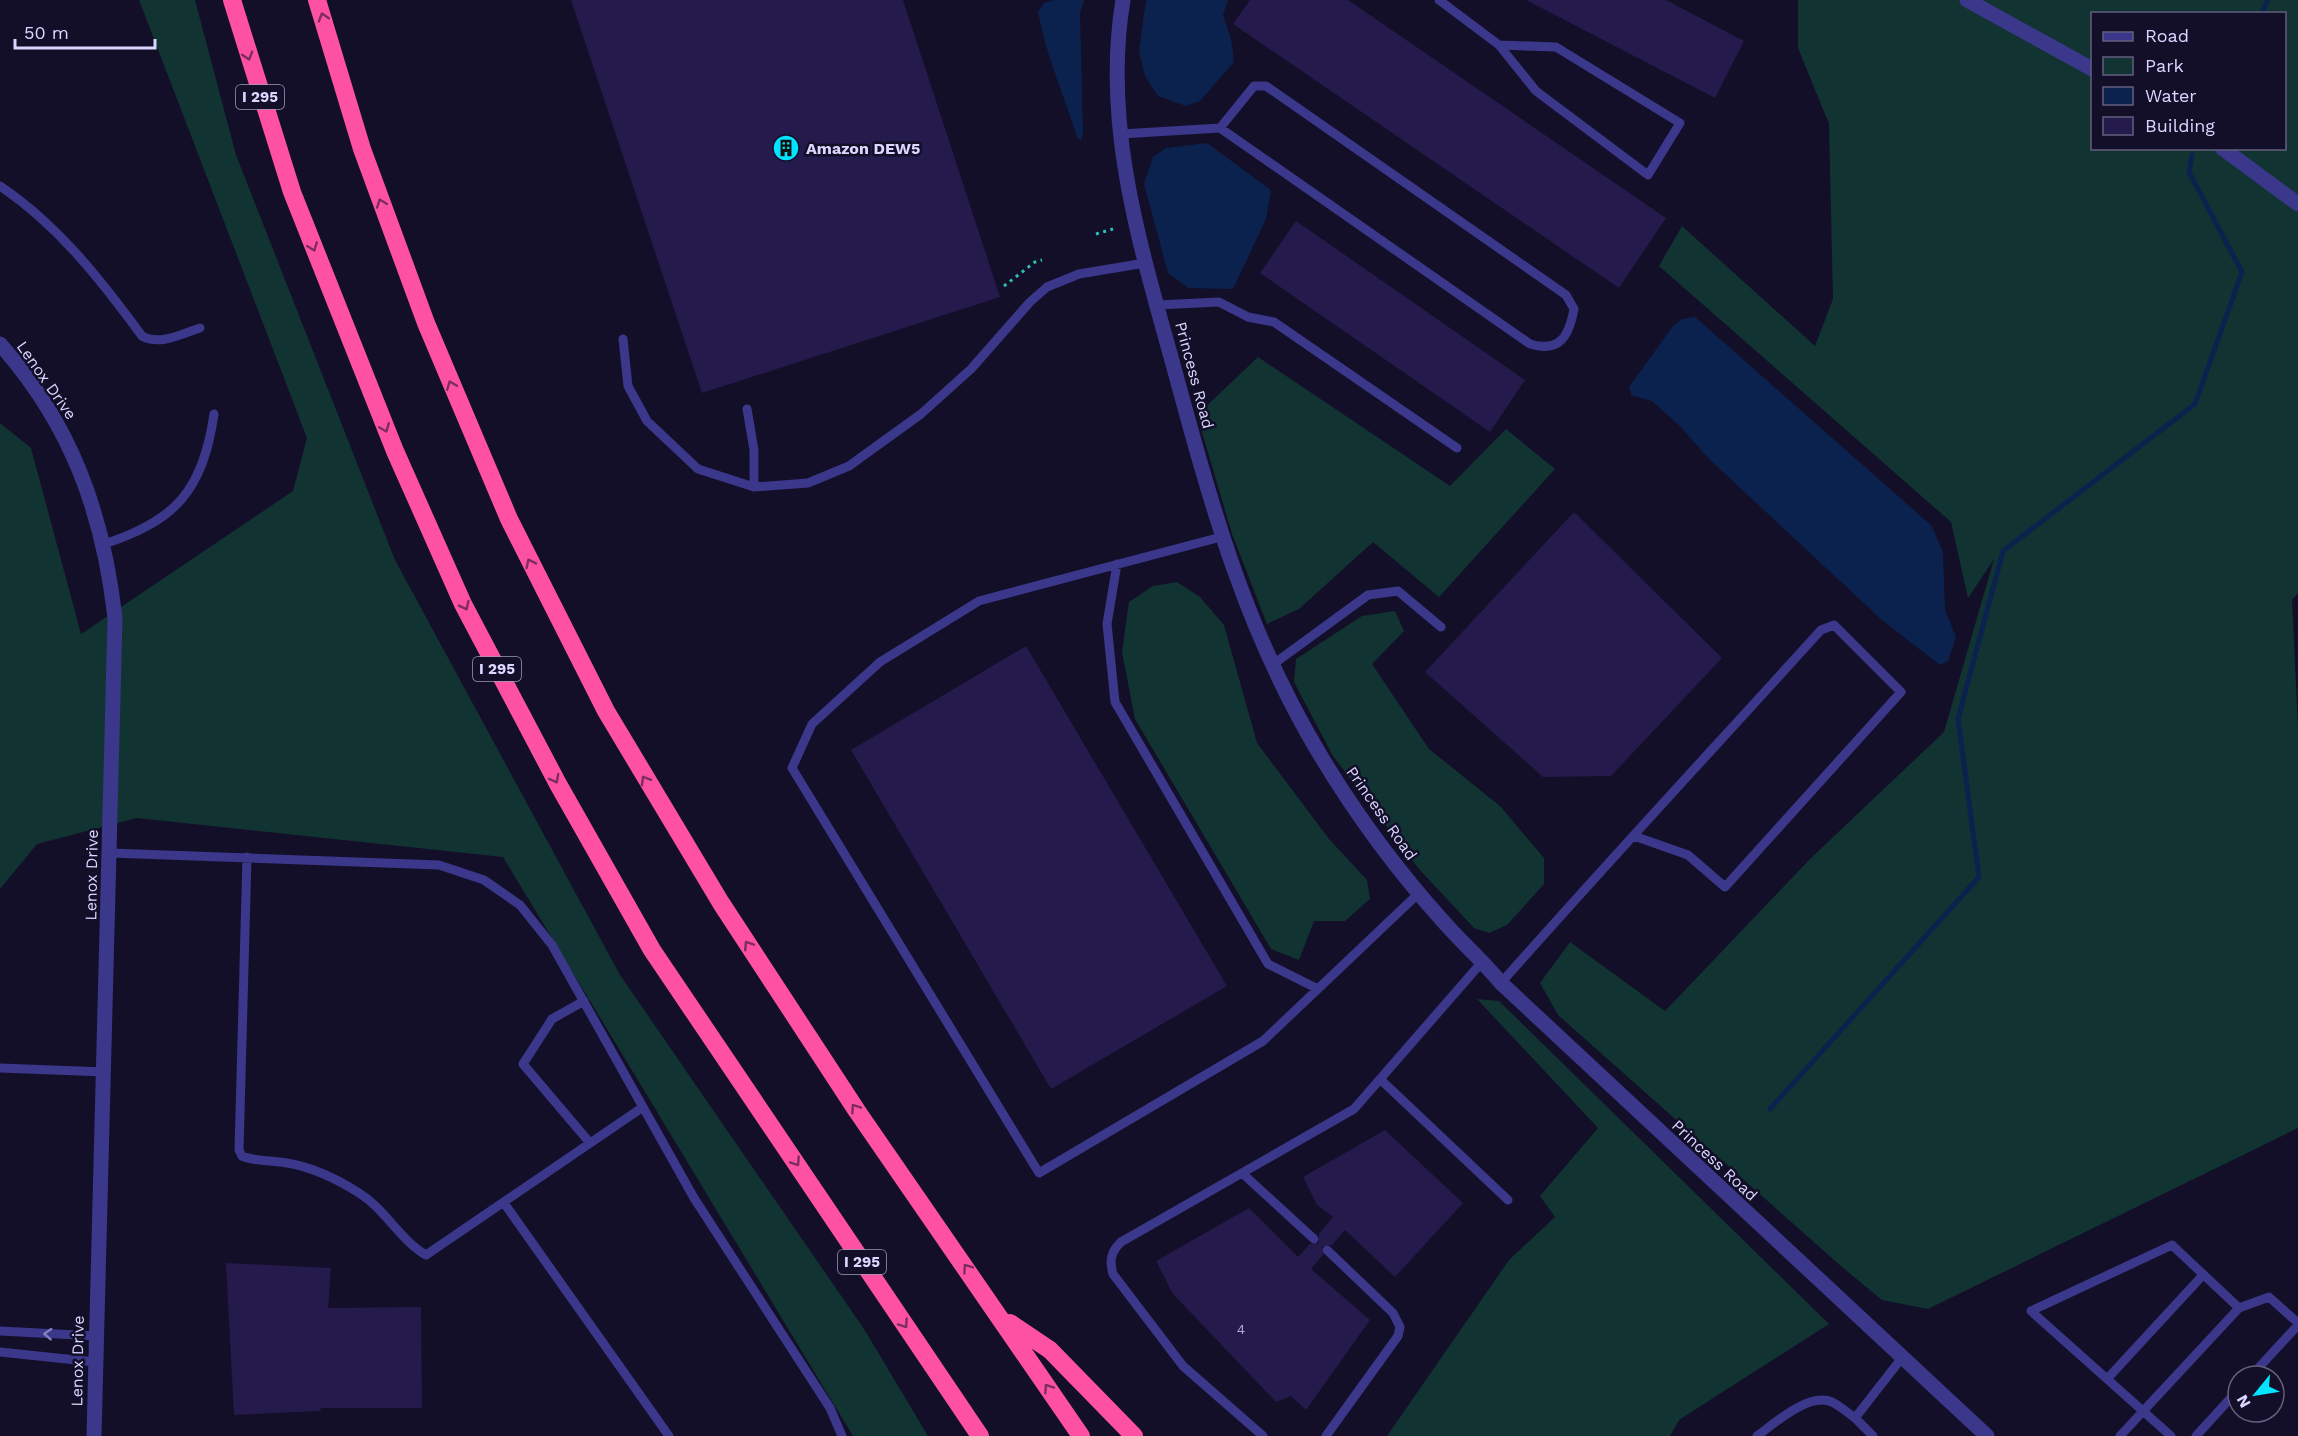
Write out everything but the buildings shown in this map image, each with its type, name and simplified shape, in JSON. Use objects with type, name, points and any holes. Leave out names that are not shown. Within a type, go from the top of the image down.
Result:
[{"type":"highway","name":"I 295","points":[[232,0],[292,192],[395,452],[463,604],[558,784],[652,950],[980,1436]]},
{"type":"highway","points":[[317,0],[362,149],[426,323],[509,519],[606,711],[721,903],[857,1111],[1081,1436]]},
{"type":"highway","points":[[1000,1316],[1050,1350],[1134,1436]]},
{"type":"highway","points":[[962,1410],[968,1436]]},
{"type":"street","name":"Princess Road","points":[[1123,0],[1117,68],[1121,134],[1132,210],[1145,264],[1221,537],[1254,626],[1272,665],[1322,758],[1362,820],[1419,893],[1502,983],[1987,1436]]},
{"type":"street","points":[[1967,0],[2091,68]]},
{"type":"street","points":[[2225,150],[2298,204]]},
{"type":"street","name":"Lenox Drive","points":[[0,344],[46,404],[69,445],[85,481],[104,544],[115,618],[94,1436]]},
{"type":"lane","points":[[1439,0],[1499,45],[1536,92],[1648,175],[1680,123],[1556,47],[1499,45]]},
{"type":"lane","points":[[1121,134],[1220,128],[1530,344],[1544,348],[1561,342],[1570,328],[1574,309],[1566,295],[1266,86],[1254,86],[1220,128]]},
{"type":"lane","points":[[0,186],[35,212],[79,255],[142,336],[151,341],[160,341],[200,328]]},
{"type":"lane","points":[[623,339],[627,386],[647,422],[698,470],[754,487],[808,483],[849,466],[921,414],[971,369],[1030,302],[1047,287],[1079,274],[1145,264]]},
{"type":"lane","points":[[1157,304],[1219,302],[1248,317],[1274,322],[1456,448]]},
{"type":"lane","points":[[747,410],[754,450],[754,487]]},
{"type":"lane","points":[[104,544],[154,525],[175,507],[201,468],[210,442],[214,414]]},
{"type":"lane","points":[[1221,537],[979,601],[880,662],[812,724],[792,768],[1039,1173],[1263,1041],[1419,893]]},
{"type":"lane","points":[[1117,564],[1107,624],[1115,702],[1268,964],[1318,989]]},
{"type":"lane","points":[[1272,665],[1368,595],[1398,591],[1441,627]]},
{"type":"lane","points":[[1502,983],[1634,836],[1821,630],[1833,625],[1901,692],[1725,887],[1688,855],[1634,836]]},
{"type":"lane","points":[[110,854],[439,865],[484,880],[520,905],[552,945],[694,1198],[830,1408],[842,1436]]},
{"type":"lane","points":[[247,857],[238,1150],[242,1156],[250,1160],[287,1163],[324,1173],[360,1193],[426,1255],[643,1107]]},
{"type":"lane","points":[[1263,1436],[1183,1366],[1113,1274],[1111,1265],[1114,1249],[1121,1242],[1354,1109],[1482,962]]},
{"type":"lane","points":[[584,1001],[552,1019],[523,1064],[590,1143]]},
{"type":"lane","points":[[0,1068],[105,1072]]},
{"type":"lane","points":[[1380,1079],[1508,1200]]},
{"type":"lane","points":[[1242,1173],[1314,1239]]},
{"type":"lane","points":[[504,1203],[669,1436]]},
{"type":"lane","points":[[2171,1436],[2031,1311],[2172,1245],[2238,1308]]},
{"type":"lane","points":[[1326,1436],[1398,1335],[1400,1327],[1393,1313],[1327,1250]]},
{"type":"lane","points":[[2107,1379],[2203,1275]]},
{"type":"lane","points":[[2120,1436],[2238,1308],[2269,1297],[2298,1324],[2262,1364]]},
{"type":"lane","points":[[0,1331],[96,1336]]},
{"type":"lane","points":[[0,1352],[95,1362]]},
{"type":"lane","points":[[1855,1418],[1902,1359]]},
{"type":"lane","points":[[1757,1436],[1793,1410],[1819,1400],[1831,1402],[1855,1418],[1874,1436]]},
{"type":"lane","points":[[2196,1436],[2226,1403]]},
{"type":"path","points":[[1096,234],[1113,229]]},
{"type":"path","points":[[1004,286],[1035,262],[1042,260]]},
{"type":"green space","points":[[139,0],[195,0],[236,155],[395,560],[620,975],[864,1329],[928,1436],[853,1436],[503,857],[137,818],[37,844],[0,889],[0,423],[31,448],[81,634],[293,491],[307,438]]},
{"type":"green space","points":[[1798,0],[2298,0],[2298,593],[2292,600],[2298,728],[2298,1128],[1928,1309],[1882,1300],[1842,1267],[1558,1015],[1540,983],[1570,942],[1665,1011],[1810,859],[1944,732],[1994,559],[1968,598],[1951,522],[1659,266],[1682,226],[1815,346],[1833,299],[1829,124],[1798,48]]},
{"type":"green space","points":[[1258,357],[1450,486],[1506,429],[1555,469],[1439,597],[1373,542],[1299,609],[1267,624],[1232,534],[1197,415]]},
{"type":"green space","points":[[1177,582],[1200,597],[1224,625],[1257,743],[1329,839],[1367,880],[1370,899],[1345,921],[1314,921],[1299,960],[1271,949],[1135,719],[1122,652],[1129,602],[1153,586]]},
{"type":"green space","points":[[1395,611],[1404,631],[1372,664],[1429,749],[1500,806],[1544,858],[1544,884],[1507,925],[1489,933],[1474,928],[1419,869],[1333,756],[1294,682],[1296,659],[1362,616]]},
{"type":"green space","points":[[1477,999],[1499,1001],[1829,1324],[1679,1420],[1670,1436],[1387,1436],[1509,1260],[1555,1217],[1540,1196],[1598,1128]]},
{"type":"water","points":[[1054,0],[1084,0],[1080,14],[1083,133],[1081,140],[1077,137],[1041,28],[1038,12],[1044,3]]},
{"type":"water","points":[[1146,0],[1228,0],[1223,15],[1231,39],[1234,62],[1200,101],[1186,106],[1158,96],[1145,76],[1139,51]]},
{"type":"water","points":[[1207,143],[1271,190],[1266,219],[1233,289],[1188,288],[1168,273],[1144,184],[1153,157],[1166,148]]},
{"type":"water","points":[[1695,317],[1932,526],[1943,553],[1945,610],[1956,637],[1948,661],[1940,665],[1883,621],[1708,458],[1680,426],[1652,401],[1631,395],[1629,387],[1673,326],[1682,319]]},
{"type":"waterway","points":[[2262,12],[2268,0]]},
{"type":"waterway","points":[[1770,1109],[1979,877],[1958,719],[2003,551],[2195,404],[2242,272],[2189,172],[2192,155]]},
{"type":"place","name":"Amazon DEW5","points":[[786,148]]}]
